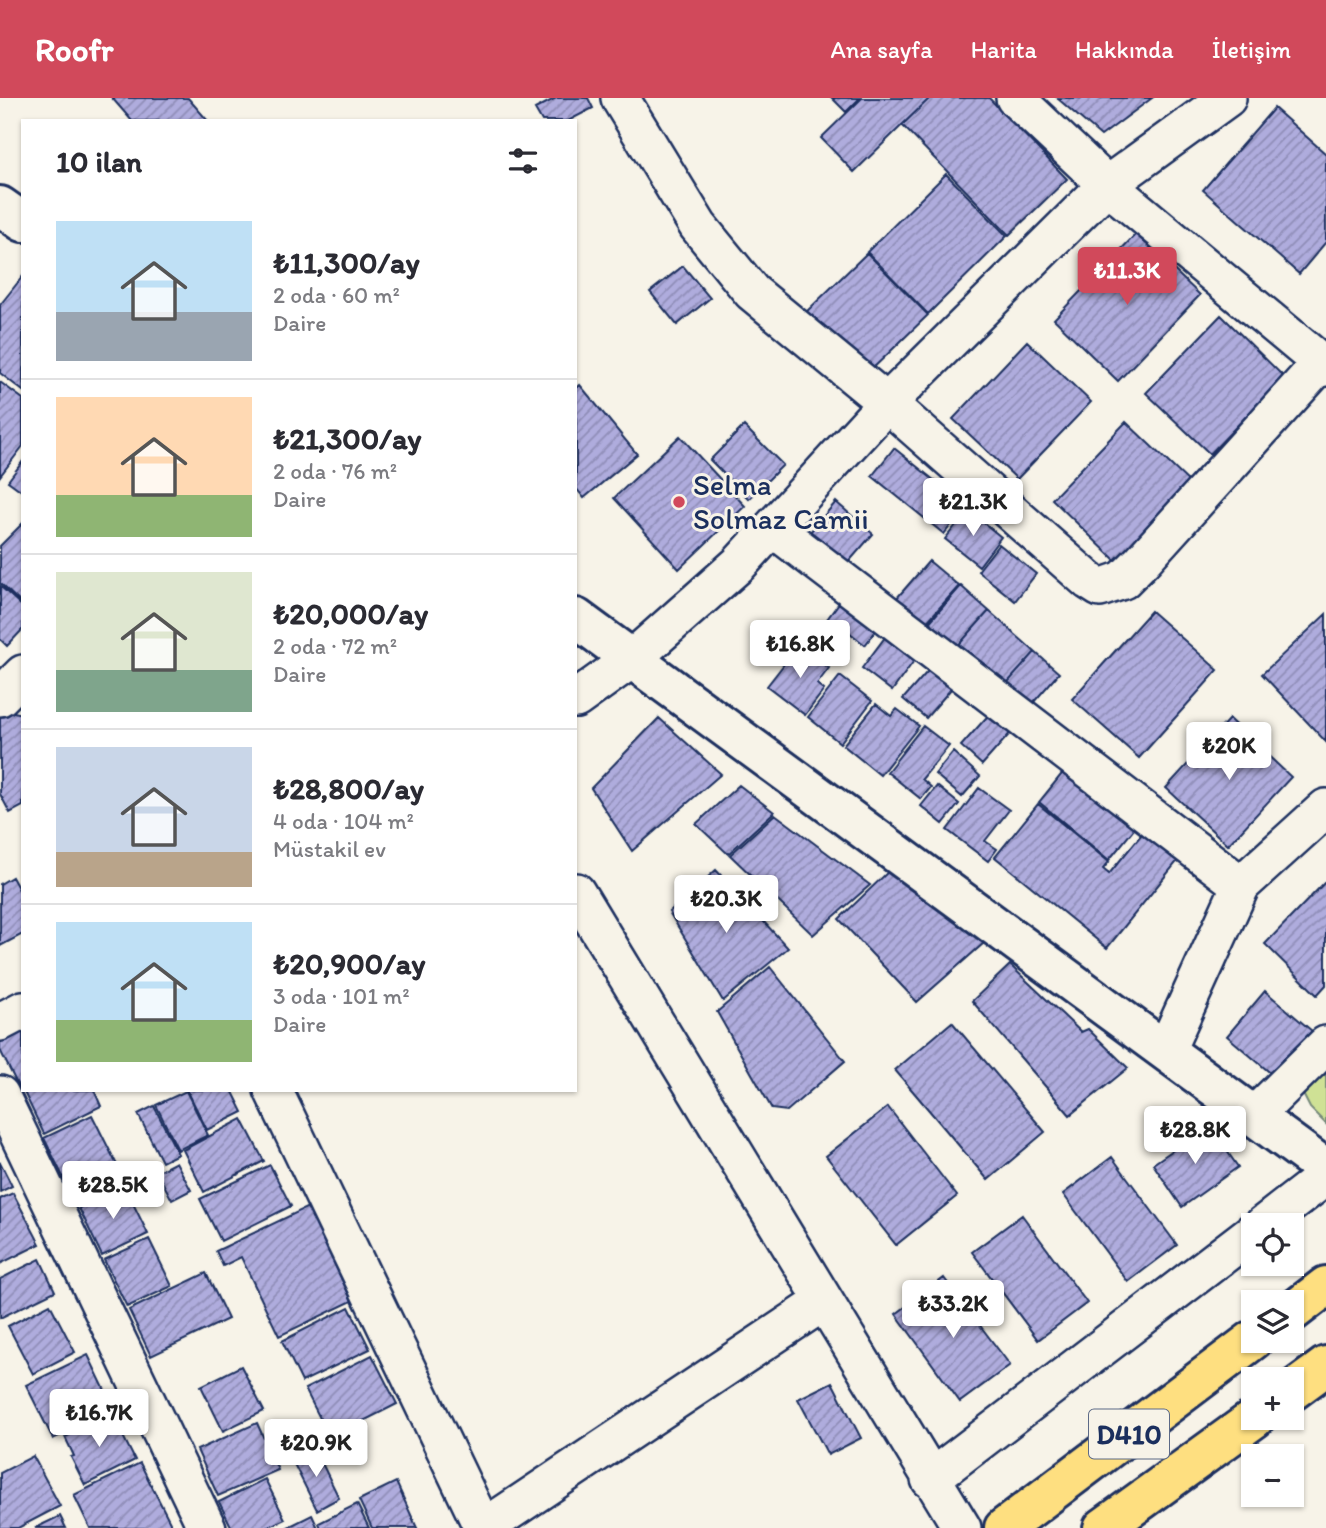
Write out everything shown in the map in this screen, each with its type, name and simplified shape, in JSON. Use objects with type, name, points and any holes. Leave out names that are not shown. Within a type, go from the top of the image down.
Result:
[{"type":"highway","points":[[1304,1303],[1326,1286]]},
{"type":"highway","name":"D410","points":[[1004,1528],[1241,1349]]},
{"type":"highway","points":[[1304,1382],[1326,1366]]},
{"type":"highway","name":"D410","points":[[1103,1528],[1241,1428]]},
{"type":"street","points":[[620,98],[698,226],[752,292],[887,403],[1089,581],[1100,587],[1123,580],[1324,365],[1107,184],[1015,98]]},
{"type":"street","points":[[577,698],[633,658],[740,564],[887,403],[1107,184],[1227,98]]},
{"type":"street","points":[[0,206],[21,221]]},
{"type":"street","points":[[773,528],[1241,885]]},
{"type":"street","points":[[577,619],[1326,1169]]},
{"type":"street","points":[[0,697],[21,676]]},
{"type":"street","points":[[1166,1050],[1241,885],[1326,808]]},
{"type":"street","points":[[577,894],[962,1528]]},
{"type":"street","points":[[0,1022],[21,1011]]},
{"type":"street","points":[[1255,1115],[1326,1045]]},
{"type":"street","points":[[274,1092],[484,1528],[823,1303]]},
{"type":"street","points":[[0,1095],[207,1528]]},
{"type":"street","points":[[1278,1213],[1326,1177]]},
{"type":"street","points":[[930,1479],[1241,1241]]},
{"type":"green space","points":[[1326,1064],[1326,1124],[1310,1108],[1303,1094]]},
{"type":"building","points":[[112,98],[188,98],[206,119],[130,119]]},
{"type":"building","points":[[556,98],[588,98],[593,108],[572,119],[541,119],[535,109]]},
{"type":"building","points":[[832,98],[860,98],[846,112]]},
{"type":"building","points":[[862,98],[930,98],[854,172],[821,138]]},
{"type":"building","points":[[930,98],[989,98],[1067,179],[1009,235],[902,125]]},
{"type":"building","points":[[1057,98],[1152,98],[1101,136]]},
{"type":"building","points":[[1274,108],[1326,154],[1326,242],[1299,274],[1203,190]]},
{"type":"building","points":[[946,174],[1007,236],[928,314],[867,252]]},
{"type":"building","points":[[1136,234],[1200,295],[1118,381],[1054,319]]},
{"type":"building","points":[[867,253],[928,315],[866,375],[805,313]]},
{"type":"building","points":[[683,266],[710,298],[677,325],[650,292]]},
{"type":"building","points":[[21,279],[21,389],[0,373],[0,305]]},
{"type":"building","points":[[1221,315],[1284,377],[1210,454],[1146,393]]},
{"type":"building","points":[[1027,341],[1091,402],[1017,479],[953,419]]},
{"type":"building","points":[[0,382],[21,398],[21,449],[0,476]]},
{"type":"building","points":[[580,385],[637,454],[584,498],[577,489],[577,388]]},
{"type":"building","points":[[1126,422],[1190,483],[1116,561],[1052,499]]},
{"type":"building","points":[[744,426],[783,465],[749,499],[710,460]]},
{"type":"building","name":"Selma Solmaz Camii","points":[[680,436],[745,506],[679,569],[614,498]]},
{"type":"building","points":[[894,448],[966,506],[944,534],[872,476]]},
{"type":"building","points":[[21,464],[21,491],[8,481]]},
{"type":"building","points":[[836,502],[873,534],[846,565],[810,532]]},
{"type":"building","points":[[968,510],[1001,537],[979,566],[945,539]]},
{"type":"building","points":[[21,525],[21,603],[0,583],[0,546]]},
{"type":"building","points":[[999,544],[1036,574],[1015,601],[978,571]]},
{"type":"building","points":[[929,561],[959,586],[925,624],[896,599]]},
{"type":"building","points":[[0,586],[21,605],[21,631],[7,646],[0,639]]},
{"type":"building","points":[[961,586],[989,611],[955,649],[927,625]]},
{"type":"building","points":[[844,596],[881,624],[865,645],[850,633],[835,653],[814,637]]},
{"type":"building","points":[[989,611],[1035,652],[1001,690],[955,649]]},
{"type":"building","points":[[1151,611],[1218,670],[1139,758],[1072,699]]},
{"type":"building","points":[[1326,614],[1326,742],[1262,674]]},
{"type":"building","points":[[886,636],[916,658],[892,691],[862,668]]},
{"type":"building","points":[[799,645],[829,668],[817,684],[824,690],[805,715],[767,686]]},
{"type":"building","points":[[1035,652],[1059,673],[1026,711],[1001,690]]},
{"type":"building","points":[[935,663],[957,682],[926,718],[903,699]]},
{"type":"building","points":[[840,676],[872,701],[840,743],[808,717]]},
{"type":"building","points":[[876,704],[891,716],[897,709],[919,726],[880,775],[843,745]]},
{"type":"building","points":[[0,709],[21,714],[21,807],[10,813],[0,794]]},
{"type":"building","points":[[993,710],[1014,729],[982,765],[961,746]]},
{"type":"building","points":[[659,718],[721,774],[632,851],[591,788]]},
{"type":"building","points":[[1229,719],[1291,777],[1228,845],[1166,788]]},
{"type":"building","points":[[923,726],[949,746],[922,779],[931,787],[921,799],[887,772]]},
{"type":"building","points":[[953,752],[980,776],[962,797],[935,774]]},
{"type":"building","points":[[1065,770],[1135,828],[1109,860],[1039,802]]},
{"type":"building","points":[[739,785],[774,812],[728,854],[696,824]]},
{"type":"building","points":[[937,786],[959,804],[943,824],[921,806]]},
{"type":"building","points":[[979,788],[1009,810],[985,841],[997,849],[988,861],[947,830]]},
{"type":"building","points":[[1038,804],[1109,862],[1103,869],[1109,874],[1145,830],[1180,858],[1107,948],[995,857]]},
{"type":"building","points":[[775,814],[870,885],[813,935],[730,855]]},
{"type":"building","points":[[892,868],[984,943],[917,1002],[839,919]]},
{"type":"building","points":[[716,870],[788,948],[723,1001],[669,912]]},
{"type":"building","points":[[12,877],[21,893],[21,935],[0,946],[0,884]]},
{"type":"building","points":[[1326,881],[1326,985],[1317,995],[1265,944]]},
{"type":"building","points":[[1010,965],[1081,1032],[1088,1029],[1128,1068],[1070,1115],[972,1001]]},
{"type":"building","points":[[770,967],[845,1061],[787,1111],[772,1109],[717,1012]]},
{"type":"building","points":[[1265,991],[1312,1031],[1274,1076],[1227,1036]]},
{"type":"building","points":[[952,1022],[1045,1132],[988,1180],[895,1070]]},
{"type":"building","points":[[21,1027],[19,1088],[0,1050],[0,1037]]},
{"type":"building","points":[[24,1092],[95,1092],[101,1106],[44,1134]]},
{"type":"building","points":[[186,1092],[208,1135],[178,1150],[156,1105]]},
{"type":"building","points":[[188,1092],[233,1092],[243,1112],[207,1130]]},
{"type":"building","points":[[154,1106],[178,1154],[162,1162],[138,1114]]},
{"type":"building","points":[[888,1107],[957,1196],[896,1245],[826,1156]]},
{"type":"building","points":[[92,1115],[120,1171],[72,1195],[44,1138]]},
{"type":"building","points":[[242,1119],[264,1161],[204,1192],[183,1150]]},
{"type":"building","points":[[1209,1125],[1238,1167],[1182,1207],[1153,1164]]},
{"type":"building","points":[[1112,1157],[1177,1245],[1128,1282],[1063,1194]]},
{"type":"building","points":[[0,1162],[12,1186],[0,1192]]},
{"type":"building","points":[[176,1162],[191,1190],[172,1200],[157,1172]]},
{"type":"building","points":[[270,1165],[291,1206],[221,1241],[200,1199]]},
{"type":"building","points":[[124,1185],[148,1234],[102,1256],[79,1208]]},
{"type":"building","points":[[13,1193],[40,1244],[0,1264],[0,1199]]},
{"type":"building","points":[[308,1207],[352,1301],[279,1336],[241,1257],[223,1266],[216,1251]]},
{"type":"building","points":[[1022,1215],[1087,1303],[1038,1340],[972,1252]]},
{"type":"building","points":[[149,1239],[172,1286],[127,1307],[104,1260]]},
{"type":"building","points":[[40,1259],[55,1291],[0,1318],[0,1279]]},
{"type":"building","points":[[206,1273],[228,1319],[151,1356],[129,1310]]},
{"type":"building","points":[[944,1278],[1010,1365],[960,1402],[896,1314]]},
{"type":"building","points":[[50,1304],[75,1352],[33,1374],[8,1326]]},
{"type":"building","points":[[349,1307],[370,1349],[302,1382],[282,1341]]},
{"type":"building","points":[[88,1355],[114,1409],[53,1439],[26,1385]]},
{"type":"building","points":[[372,1355],[397,1404],[330,1438],[305,1389]]},
{"type":"building","points":[[241,1366],[264,1411],[223,1431],[201,1386]]},
{"type":"building","points":[[832,1382],[861,1438],[828,1455],[798,1399]]},
{"type":"building","points":[[112,1414],[135,1460],[85,1485],[71,1457],[74,1456],[65,1437]]},
{"type":"building","points":[[257,1423],[278,1470],[218,1496],[197,1450]]},
{"type":"building","points":[[315,1449],[339,1498],[317,1510],[292,1460]]},
{"type":"building","points":[[33,1456],[60,1506],[18,1528],[0,1528],[0,1473]]},
{"type":"building","points":[[140,1463],[171,1524],[162,1528],[90,1528],[74,1495]]},
{"type":"building","points":[[265,1479],[285,1519],[266,1528],[232,1528],[219,1502]]},
{"type":"building","points":[[396,1482],[417,1528],[372,1528],[359,1500]]},
{"type":"building","points":[[357,1504],[369,1528],[321,1528],[319,1523]]},
{"type":"building","points":[[312,1515],[318,1528],[288,1527]]},
{"type":"building","points":[[60,1516],[66,1528],[35,1528]]},
{"type":"place","name":"Selma Solmaz Camii","points":[[679,502]]}]
